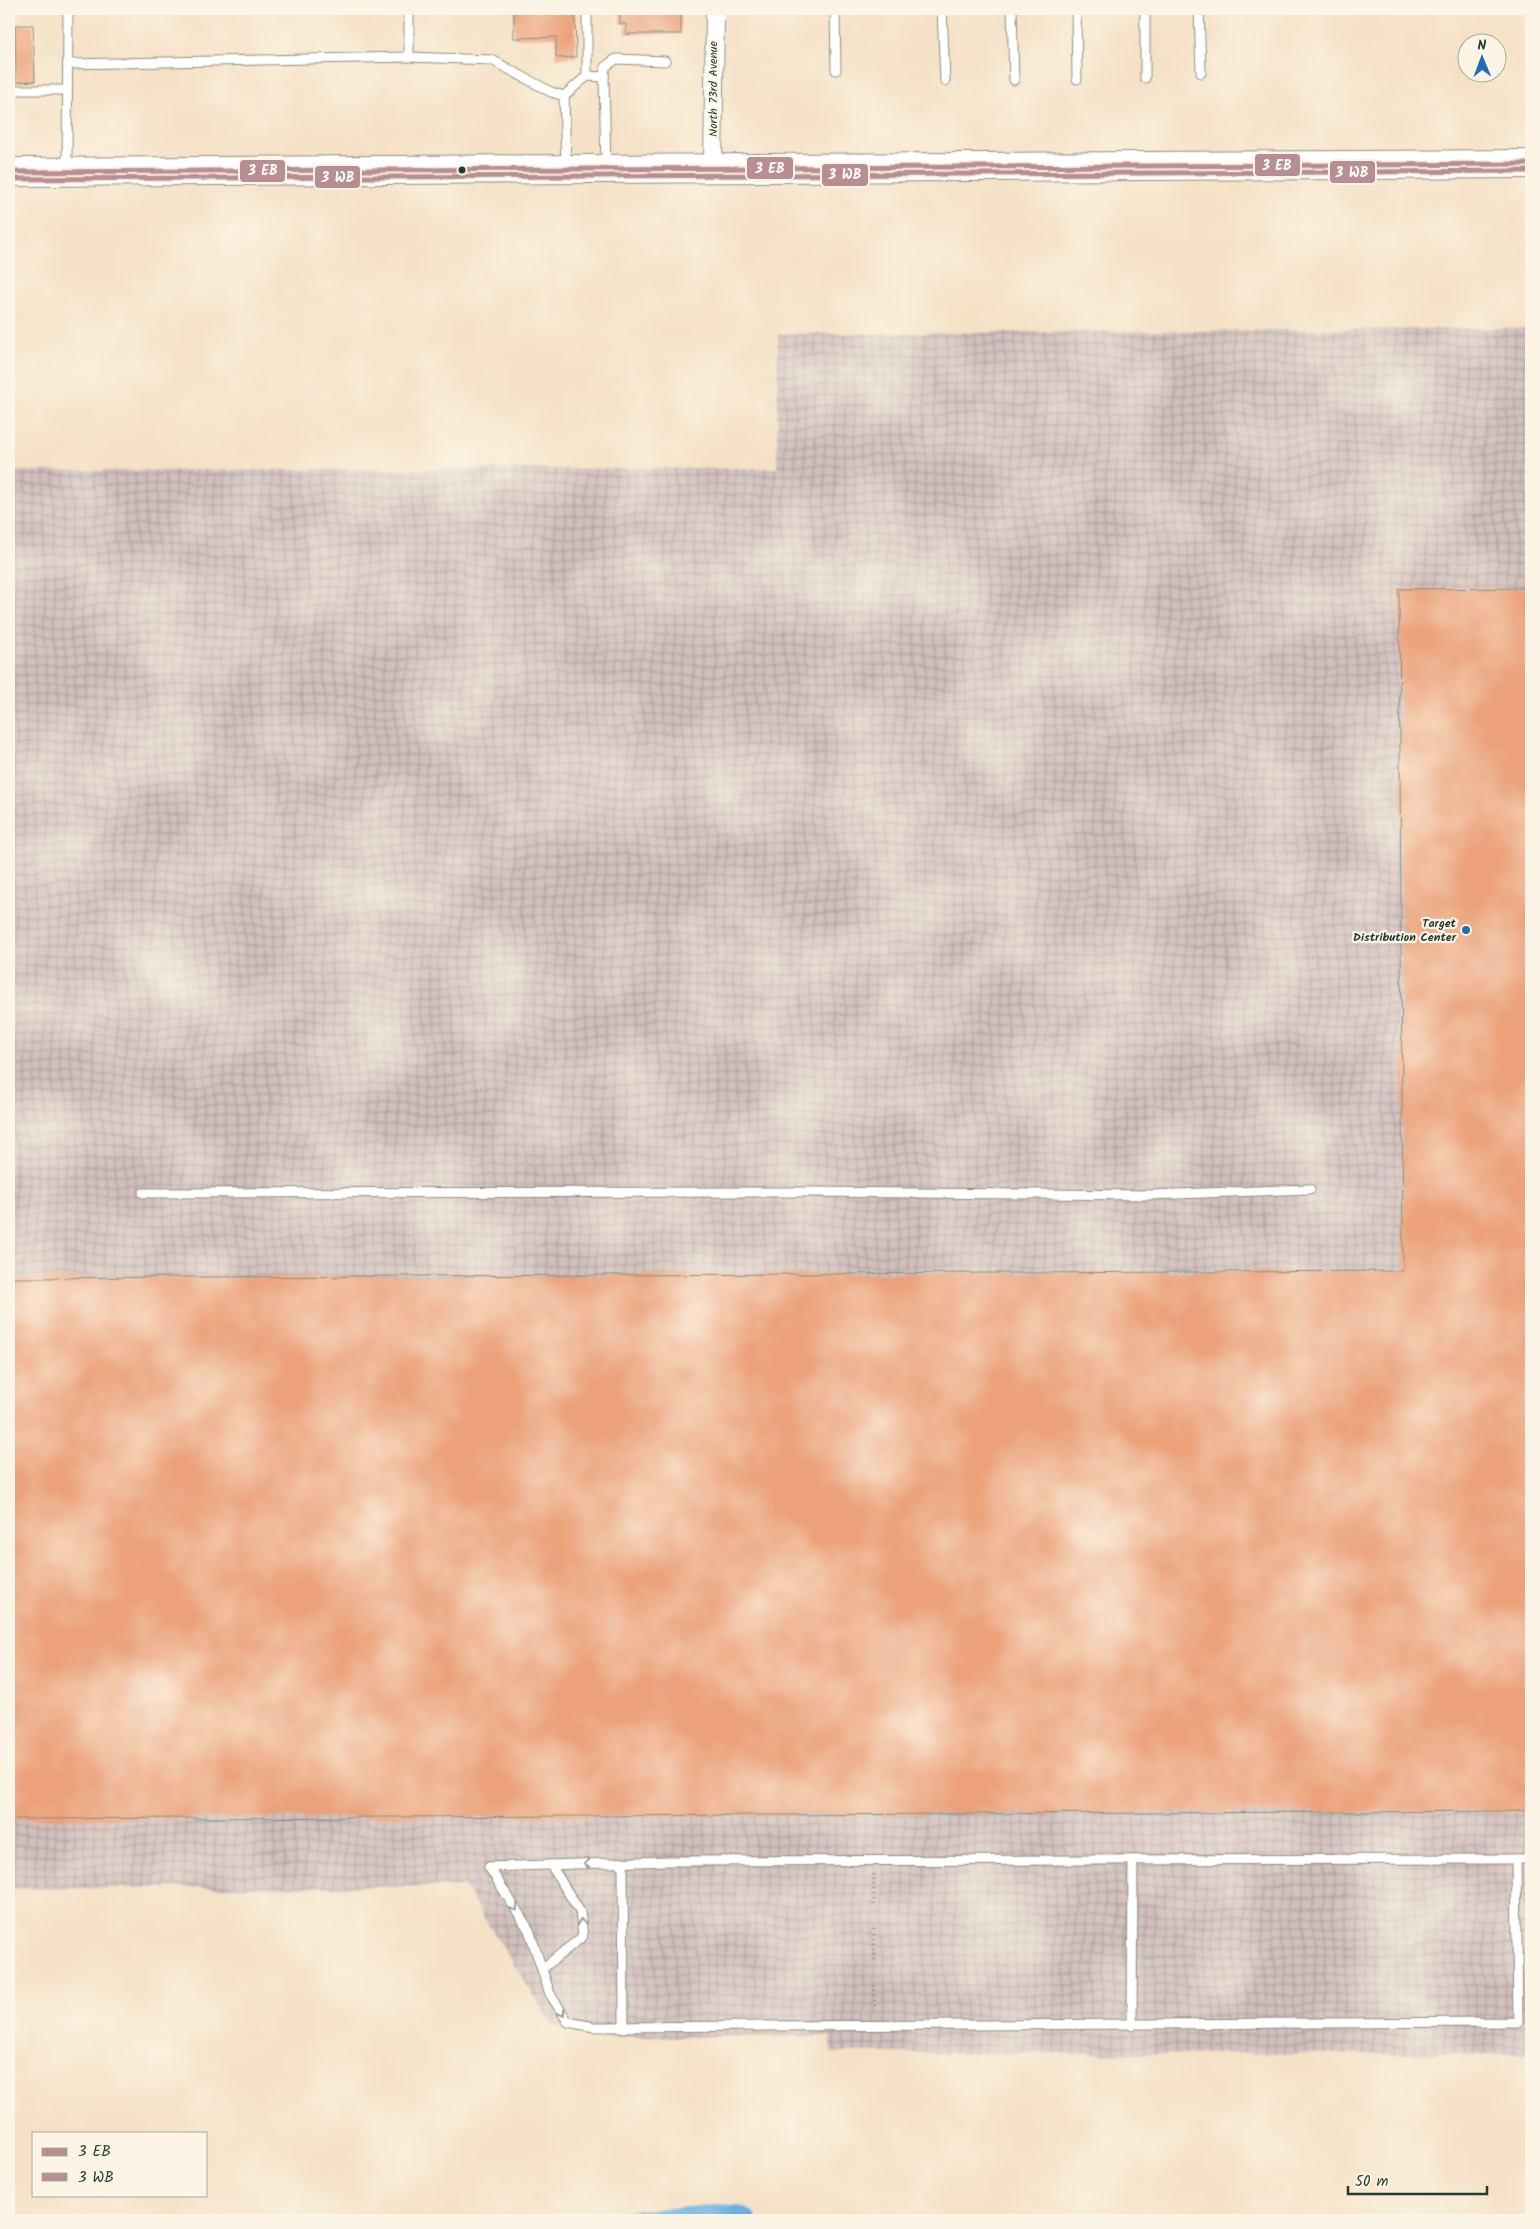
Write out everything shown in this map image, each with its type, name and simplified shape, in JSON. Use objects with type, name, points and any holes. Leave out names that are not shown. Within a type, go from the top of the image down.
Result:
[{"type":"main road","points":[[9,172],[1531,164]]},
{"type":"street","name":"North 73rd Avenue","points":[[712,168],[715,9]]},
{"type":"lane","points":[[67,172],[68,9]]},
{"type":"lane","points":[[408,57],[409,9]]},
{"type":"lane","points":[[587,9],[587,76]]},
{"type":"lane","points":[[835,9],[836,70]]},
{"type":"lane","points":[[942,9],[945,81]]},
{"type":"lane","points":[[1012,9],[1014,80]]},
{"type":"lane","points":[[1076,9],[1077,79]]},
{"type":"lane","points":[[1145,9],[1145,78]]},
{"type":"lane","points":[[1199,9],[1200,73]]},
{"type":"lane","points":[[68,64],[408,57],[492,60],[551,92],[564,96]]},
{"type":"lane","points":[[606,169],[604,68],[616,59],[665,61]]},
{"type":"lane","points":[[564,96],[587,76],[604,77]]},
{"type":"lane","points":[[9,90],[67,90]]},
{"type":"lane","points":[[564,96],[566,169]]},
{"type":"lane","points":[[143,1193],[809,1192],[1149,1195],[1310,1189]]},
{"type":"lane","points":[[1516,1859],[1518,2022],[604,2028],[568,2022],[550,1994],[529,1930],[489,1867],[623,1862],[1133,1860],[1516,1859],[1531,1859]]},
{"type":"lane","points":[[1132,2024],[1133,1860]]},
{"type":"lane","points":[[623,1862],[624,2028]]},
{"type":"lane","points":[[542,1968],[583,1936],[580,1912],[551,1865]]},
{"type":"path","points":[[874,1873],[874,1906]]},
{"type":"path","points":[[874,1929],[874,1960]]},
{"type":"path","points":[[874,1985],[875,2013]]},
{"type":"shaded area","points":[[1531,328],[1531,2054],[831,2053],[831,2036],[589,2037],[552,2025],[464,1886],[9,1889],[9,471],[777,468],[778,334]]},
{"type":"building","points":[[514,9],[575,9],[576,57],[556,58],[556,37],[514,38]]},
{"type":"building","points":[[620,9],[681,9],[681,34],[626,34],[626,24],[620,24]]},
{"type":"building","points":[[15,25],[33,25],[35,81],[16,82]]},
{"type":"building","name":"Target Distribution Center","points":[[1531,588],[1531,1811],[9,1819],[9,1278],[1403,1271],[1399,589]]},
{"type":"waterway","points":[[631,2220],[725,2214],[737,2215],[748,2220]]},
{"type":"transit line","points":[[9,172],[1531,164]]},
{"type":"transit line","points":[[9,179],[1531,171]]},
{"type":"place","name":"Target Distribution Center","points":[[1466,930]]}]
